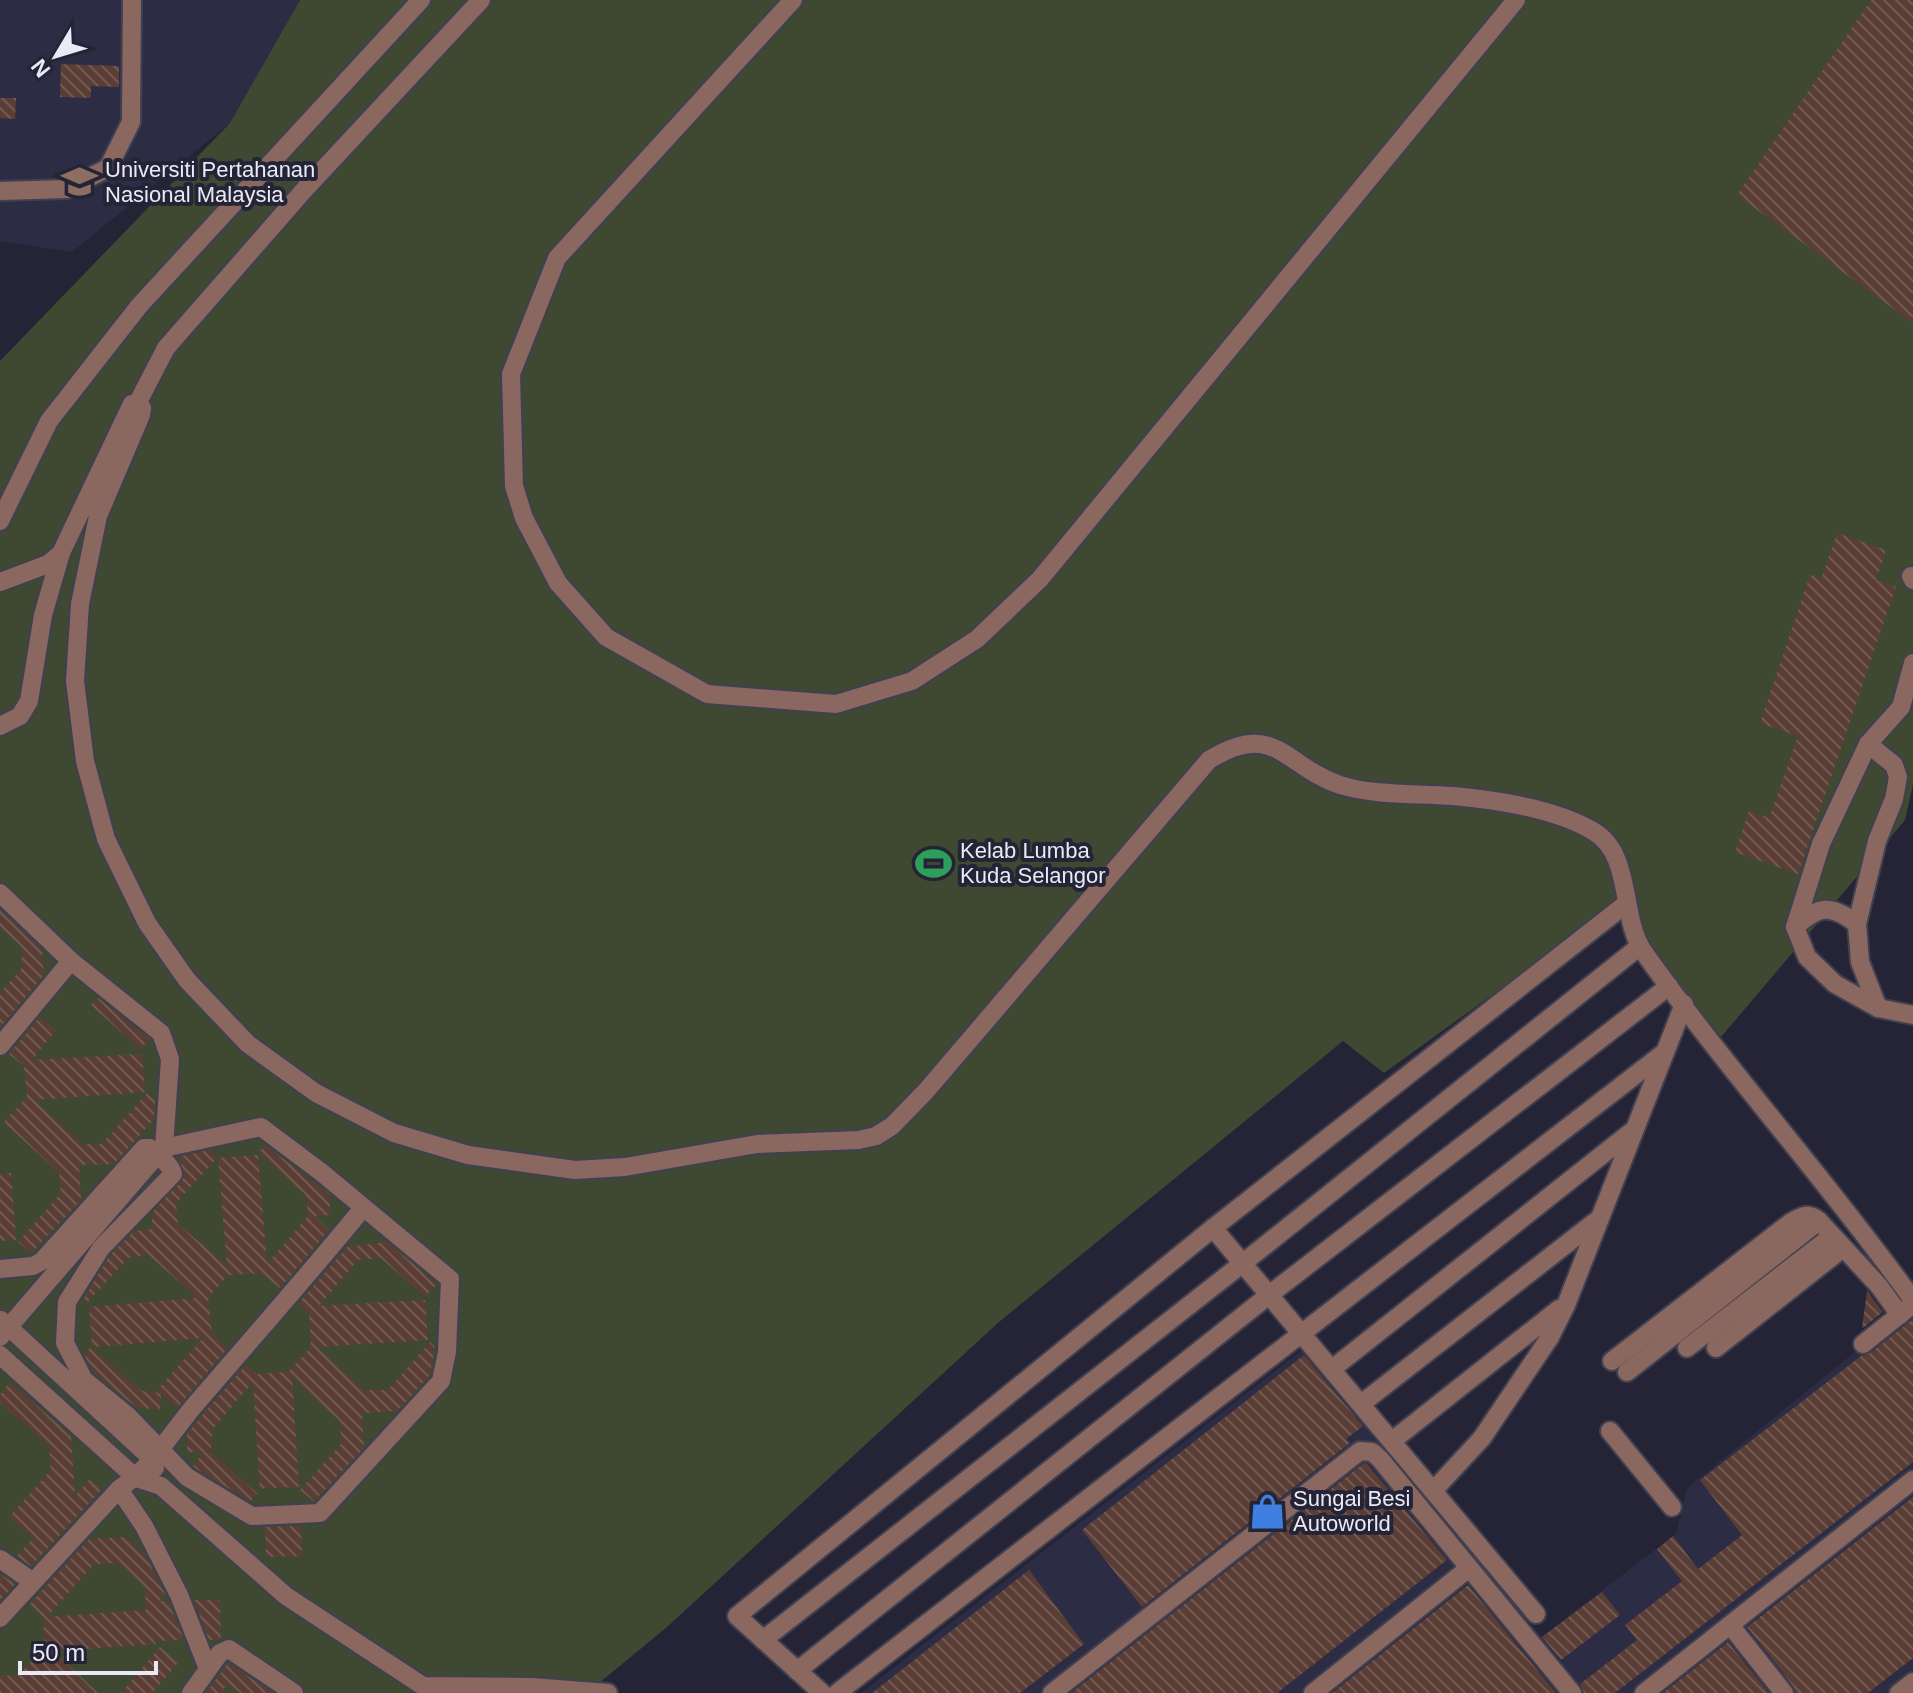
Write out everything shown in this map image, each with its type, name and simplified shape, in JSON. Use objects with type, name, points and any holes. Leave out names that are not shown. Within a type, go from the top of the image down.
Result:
[{"type":"street","points":[[0,191],[67,189],[108,168],[131,122],[132,0]]},
{"type":"street","points":[[0,521],[49,421],[139,306],[421,0]]},
{"type":"street","points":[[137,404],[166,348],[305,189],[481,0]]},
{"type":"street","points":[[793,0],[557,258],[511,374],[514,486],[524,518],[558,583],[606,637],[707,694],[836,704],[912,681],[977,639],[1040,579],[1516,0]]},
{"type":"street","points":[[0,726],[20,716],[29,701],[43,615],[61,553],[132,404],[137,404],[142,408],[141,415],[98,516],[80,604],[75,681],[85,761],[106,839],[155,935],[187,980],[248,1044],[316,1093],[394,1133],[468,1155],[575,1170],[625,1167],[757,1144],[859,1140],[876,1136],[892,1126],[926,1091],[1209,760],[1237,745],[1255,742],[1277,748],[1319,776],[1339,784],[1380,793],[1453,796],[1501,802],[1575,821],[1598,833],[1616,857],[1640,946],[1741,1082],[1863,1231],[1909,1306]]},
{"type":"street","points":[[0,582],[48,564],[61,553]]},
{"type":"street","points":[[1913,663],[1907,711],[1868,744],[1821,844],[1795,927],[1807,957],[1835,984],[1878,1008],[1913,1015]]},
{"type":"street","points":[[1868,744],[1894,765],[1898,777],[1894,799],[1877,841],[1857,924],[1860,962],[1878,1008]]},
{"type":"street","points":[[0,893],[71,961],[161,1033],[170,1059],[160,1151],[3,1327],[187,1477],[252,1516],[320,1513],[441,1381],[447,1352],[450,1279],[261,1127],[160,1151],[150,1148],[140,1150],[42,1261],[33,1266],[0,1269]]},
{"type":"street","points":[[822,1693],[737,1616],[852,1519],[1213,1228],[1627,903]]},
{"type":"street","points":[[1795,927],[1808,915],[1823,908],[1843,913],[1857,924]]},
{"type":"street","points":[[763,1640],[1640,946]]},
{"type":"street","points":[[0,1046],[71,961]]},
{"type":"street","points":[[797,1671],[1269,1295],[1669,986]]},
{"type":"street","points":[[1433,1491],[1482,1438],[1550,1337],[1566,1305],[1684,1004]]},
{"type":"street","points":[[837,1693],[1665,1052]]},
{"type":"street","points":[[1332,1369],[1633,1130]]},
{"type":"street","points":[[160,1151],[173,1174],[101,1248],[67,1302],[65,1343],[84,1380],[128,1416],[157,1454],[161,1486]]},
{"type":"street","points":[[0,1618],[119,1489],[136,1478],[363,1208]]},
{"type":"street","points":[[1361,1404],[1597,1220]]},
{"type":"street","points":[[1619,1366],[1819,1221],[1879,1286],[1909,1306]]},
{"type":"street","points":[[1213,1228],[1536,1614]]},
{"type":"street","points":[[1716,1348],[1837,1242]]},
{"type":"street","points":[[1687,1348],[1837,1242]]},
{"type":"street","points":[[1392,1441],[1566,1305]]},
{"type":"street","points":[[1863,1344],[1909,1306]]},
{"type":"street","points":[[0,1355],[136,1478],[161,1486],[286,1596],[423,1686],[608,1693]]},
{"type":"street","points":[[1610,1431],[1672,1507]]},
{"type":"street","points":[[1052,1693],[1360,1451],[1372,1452],[1380,1459],[1572,1693]]},
{"type":"street","points":[[1644,1693],[1913,1480]]},
{"type":"street","points":[[119,1489],[144,1526],[179,1595],[208,1669]]},
{"type":"street","points":[[0,1559],[33,1582]]},
{"type":"street","points":[[1313,1693],[1469,1568]]},
{"type":"street","points":[[1730,1625],[1784,1693]]},
{"type":"street","points":[[191,1693],[220,1653],[229,1649],[294,1693]]},
{"type":"street","points":[[1899,1693],[1913,1682]]},
{"type":"shaded area","name":"Universiti Pertahanan Nasional Malaysia","points":[[0,0],[300,0],[230,123],[72,252],[0,241]]},
{"type":"shaded area","name":"Sungai Besi Autoworld","points":[[1913,1305],[1913,1693],[861,1693],[1307,1346],[1541,1637],[1676,1534],[1687,1488]]},
{"type":"green space","name":"Kelab Lumba Kuda Selangor","points":[[300,0],[1913,0],[1913,784],[1905,820],[1721,1037],[1614,907],[1384,1073],[1343,1041],[999,1322],[667,1627],[587,1693],[0,1693],[0,361],[230,123]]},
{"type":"building","points":[[1871,0],[1913,0],[1913,323],[1737,195]]},
{"type":"building","points":[[61,64],[119,66],[119,87],[91,86],[91,98],[60,97]]},
{"type":"building","points":[[0,98],[16,98],[15,119],[0,118]]},
{"type":"building","points":[[1837,533],[1886,550],[1876,580],[1896,587],[1798,874],[1735,852],[1749,811],[1769,818],[1798,736],[1760,723],[1810,575],[1821,579]]},
{"type":"building","points":[[0,910],[42,950],[44,975],[0,1027],[0,993],[22,968],[21,946],[0,927]]},
{"type":"building","points":[[98,998],[150,1039],[140,1049],[91,1005]]},
{"type":"building","points":[[40,1017],[56,1030],[32,1060],[142,1054],[145,1092],[34,1100],[82,1144],[102,1144],[147,1093],[155,1100],[154,1119],[114,1164],[79,1165],[81,1200],[31,1253],[18,1242],[61,1193],[59,1173],[4,1122],[27,1097],[24,1066],[9,1054]]},
{"type":"building","points":[[265,1145],[329,1194],[331,1215],[315,1216],[329,1230],[280,1288],[261,1273],[228,1275],[208,1298],[212,1333],[227,1349],[177,1408],[161,1394],[160,1410],[136,1407],[94,1372],[84,1355],[91,1347],[142,1391],[160,1393],[157,1390],[203,1338],[92,1347],[89,1307],[197,1298],[149,1255],[128,1258],[87,1303],[83,1300],[110,1255],[134,1231],[152,1229],[152,1213],[184,1177],[179,1159],[209,1150],[217,1158],[176,1203],[178,1224],[227,1266],[218,1158],[258,1155],[267,1264],[308,1216],[306,1195],[259,1152]]},
{"type":"building","points":[[11,1173],[16,1240],[0,1241],[0,1174]]},
{"type":"building","points":[[387,1242],[437,1284],[425,1297],[381,1258],[358,1260],[319,1306],[425,1300],[428,1340],[317,1347],[364,1390],[388,1390],[430,1342],[435,1347],[430,1375],[397,1411],[362,1413],[364,1448],[314,1501],[300,1490],[342,1443],[339,1420],[292,1377],[299,1487],[264,1488],[260,1492],[253,1382],[212,1430],[211,1452],[258,1494],[250,1501],[195,1468],[193,1466],[204,1452],[187,1452],[187,1434],[209,1407],[246,1365],[257,1374],[288,1372],[311,1347],[309,1313],[298,1304],[347,1247]]},
{"type":"building","points":[[1867,1291],[1883,1312],[1862,1328]]},
{"type":"building","points":[[1913,1319],[1913,1462],[1615,1693],[1584,1693],[1580,1684],[1637,1640],[1625,1625],[1682,1581],[1657,1549],[1673,1536],[1698,1569],[1742,1535],[1700,1480]]},
{"type":"building","points":[[1304,1355],[1363,1426],[1346,1439],[1350,1443],[1142,1607],[1082,1530]]},
{"type":"building","points":[[10,1382],[71,1436],[75,1496],[90,1479],[102,1489],[31,1566],[17,1556],[33,1538],[9,1517],[51,1470],[49,1446],[0,1403],[0,1395]]},
{"type":"building","points":[[1364,1463],[1447,1560],[1277,1693],[1071,1693]]},
{"type":"building","points":[[1913,1497],[1913,1658],[1868,1693],[1796,1693],[1747,1627]]},
{"type":"building","points":[[301,1526],[302,1556],[266,1557],[265,1527]]},
{"type":"building","points":[[125,1537],[145,1555],[165,1594],[159,1601],[168,1601],[184,1640],[53,1651],[98,1693],[0,1693],[0,1676],[19,1675],[45,1646],[43,1617],[30,1604],[89,1539]],"holes":[[[118,1563],[145,1587],[146,1610],[47,1617],[94,1564]]]},
{"type":"building","points":[[1029,1570],[1084,1644],[1020,1693],[872,1693]]},
{"type":"building","points":[[0,1574],[15,1584],[0,1600]]},
{"type":"building","points":[[1468,1585],[1556,1693],[1332,1693]]},
{"type":"building","points":[[1602,1592],[1620,1615],[1561,1660],[1542,1637]]},
{"type":"building","points":[[194,1600],[220,1600],[221,1639],[209,1640]]},
{"type":"building","points":[[1728,1642],[1769,1693],[1663,1693]]},
{"type":"building","points":[[160,1647],[178,1663],[152,1693],[121,1693]]},
{"type":"building","points":[[228,1663],[273,1693],[241,1693],[227,1684],[221,1693],[206,1693]]},
{"type":"place","name":"Universiti Pertahanan Nasional Malaysia","points":[[79,182]]},
{"type":"place","name":"Kelab Lumba Kuda Selangor","points":[[934,863]]},
{"type":"place","name":"Sungai Besi Autoworld","points":[[1267,1511]]}]
